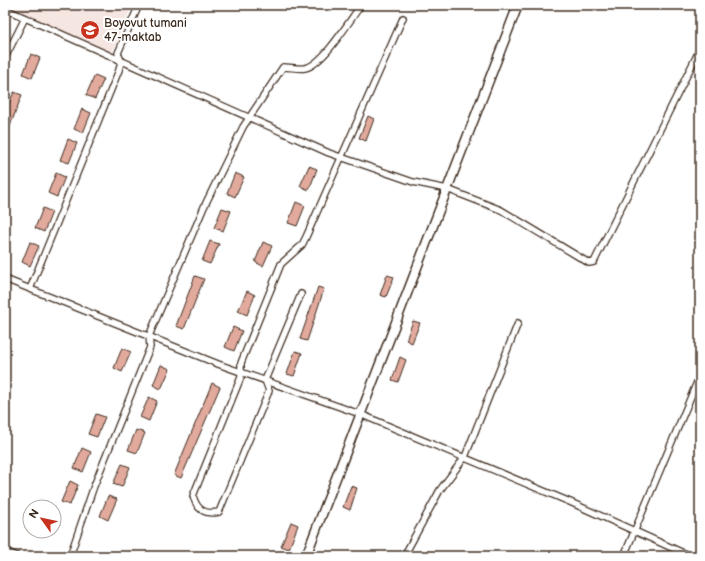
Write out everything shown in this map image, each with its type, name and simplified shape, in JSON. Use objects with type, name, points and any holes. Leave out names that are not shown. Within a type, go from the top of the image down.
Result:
[{"type":"main road","points":[[306,556],[518,5]]},
{"type":"street","points":[[30,289],[121,61],[118,53],[139,5]]},
{"type":"street","points":[[70,556],[94,486],[150,347],[149,336],[204,207],[243,127],[283,67],[305,68],[313,66],[324,55],[360,5]]},
{"type":"street","points":[[5,9],[341,157],[413,182],[447,189],[501,210],[589,263],[594,262],[700,49]]},
{"type":"street","points":[[5,58],[25,18]]},
{"type":"street","points":[[301,294],[265,380],[268,391],[219,512],[211,514],[202,512],[195,505],[193,496],[241,377],[241,363],[281,264],[302,245],[306,237],[403,18]]},
{"type":"street","points":[[5,279],[241,372],[360,414],[465,457],[634,530],[690,556]]},
{"type":"street","points":[[404,556],[440,490],[465,457],[518,323]]},
{"type":"street","points":[[624,556],[700,375]]},
{"type":"street","points":[[5,551],[17,556]]},
{"type":"shaded area","name":"Boyovut tumani 47-maktab","points":[[5,5],[132,5],[112,54],[5,7]]},
{"type":"building","points":[[31,54],[40,58],[32,78],[23,74]]},
{"type":"building","points":[[95,75],[104,79],[95,99],[86,95]]},
{"type":"building","points":[[14,92],[22,95],[5,139],[5,113]]},
{"type":"building","points":[[82,109],[91,113],[83,133],[74,129]]},
{"type":"building","points":[[368,116],[374,119],[366,141],[359,138]]},
{"type":"building","points":[[68,139],[77,143],[69,163],[60,160]]},
{"type":"building","points":[[309,166],[317,169],[309,190],[300,186]]},
{"type":"building","points":[[56,173],[65,177],[57,197],[48,193]]},
{"type":"building","points":[[235,173],[244,177],[235,197],[227,193]]},
{"type":"building","points":[[296,202],[305,206],[297,226],[288,223]]},
{"type":"building","points":[[43,208],[52,212],[44,232],[35,228]]},
{"type":"building","points":[[222,208],[231,211],[223,231],[214,228]]},
{"type":"building","points":[[210,241],[219,244],[210,264],[202,261]]},
{"type":"building","points":[[30,242],[39,246],[30,266],[22,262]]},
{"type":"building","points":[[263,242],[272,246],[263,266],[255,262]]},
{"type":"building","points":[[387,275],[394,277],[386,297],[380,295]]},
{"type":"building","points":[[195,276],[204,279],[184,329],[176,326]]},
{"type":"building","points":[[318,287],[324,289],[307,341],[300,339]]},
{"type":"building","points":[[247,291],[255,295],[247,315],[238,311]]},
{"type":"building","points":[[413,321],[420,323],[412,343],[406,340]]},
{"type":"building","points":[[233,327],[242,331],[234,351],[225,347]]},
{"type":"building","points":[[122,348],[131,352],[122,372],[114,368]]},
{"type":"building","points":[[295,351],[302,353],[294,376],[287,374]]},
{"type":"building","points":[[400,357],[406,360],[398,382],[392,380]]},
{"type":"building","points":[[161,365],[170,369],[161,389],[153,385]]},
{"type":"building","points":[[212,383],[220,387],[181,478],[174,475]]},
{"type":"building","points":[[149,397],[157,401],[149,421],[140,417]]},
{"type":"building","points":[[96,414],[105,417],[97,437],[88,434]]},
{"type":"building","points":[[136,430],[145,433],[137,453],[128,450]]},
{"type":"building","points":[[82,448],[91,452],[83,472],[74,468]]},
{"type":"building","points":[[122,464],[130,467],[122,487],[113,484]]},
{"type":"building","points":[[70,481],[78,485],[70,505],[62,502]]},
{"type":"building","points":[[351,486],[357,488],[350,510],[343,507]]},
{"type":"building","points":[[108,496],[117,499],[108,520],[100,516]]},
{"type":"building","points":[[291,522],[298,525],[289,549],[281,546]]},
{"type":"place","name":"Boyovut tumani 47-maktab","points":[[90,30]]}]
